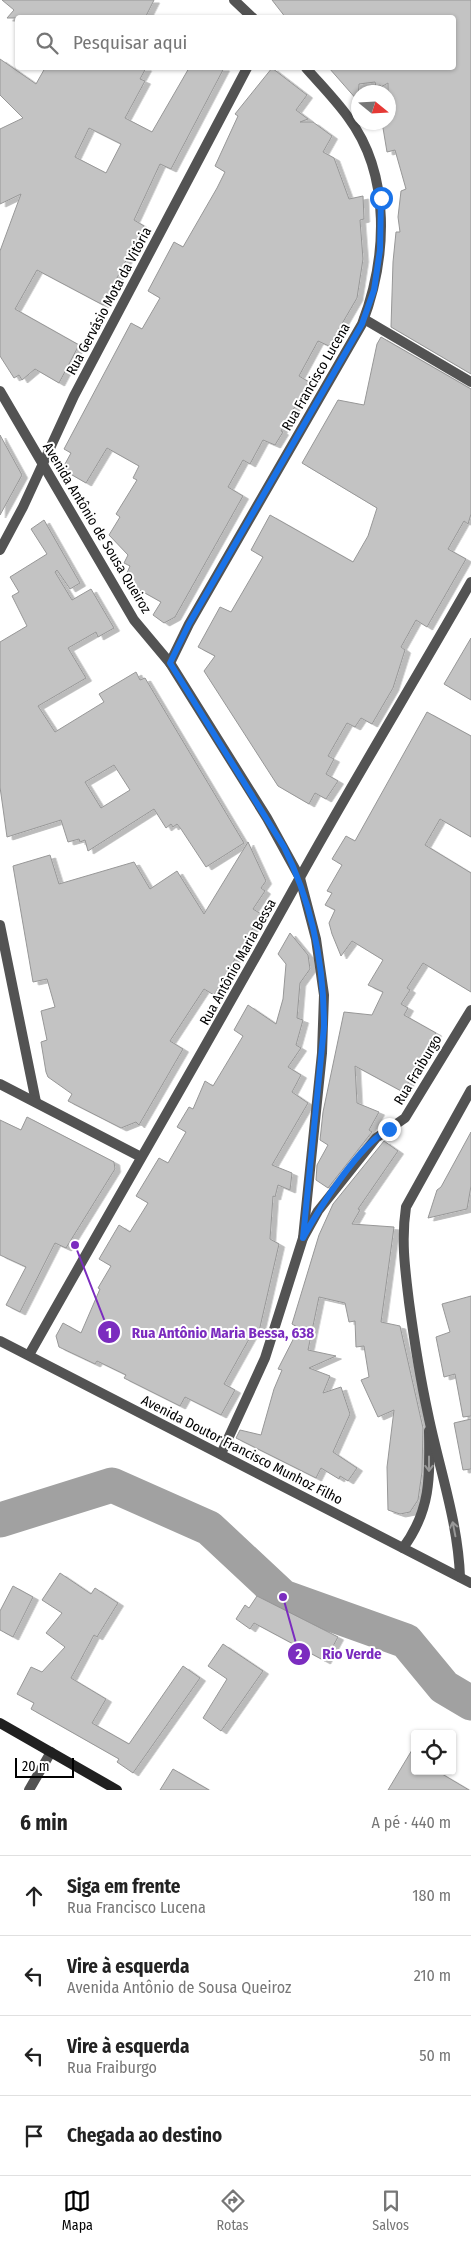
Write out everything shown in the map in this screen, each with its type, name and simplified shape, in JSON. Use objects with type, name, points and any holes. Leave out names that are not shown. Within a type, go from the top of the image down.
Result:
[{"type":"main road","points":[[0,1722],[118,1790]]},
{"type":"street","points":[[234,0],[249,15]]},
{"type":"street","name":"Rua Gervásio Mota da Vitória","points":[[0,550],[74,396],[246,70]]},
{"type":"street","name":"Rua Francisco Lucena","points":[[170,663],[189,624],[364,319],[374,290],[380,250],[381,198],[370,159],[349,118],[308,70]]},
{"type":"street","points":[[364,319],[471,382]]},
{"type":"street","name":"Avenida Antônio de Sousa Queiroz","points":[[0,390],[134,620],[170,663],[267,818],[300,878],[316,939],[324,996],[322,1053],[303,1238]]},
{"type":"street","name":"Rua Antônio Maria Bessa","points":[[29,1355],[141,1157],[202,1054],[300,878],[471,582]]},
{"type":"street","points":[[0,925],[36,1102]]},
{"type":"street","name":"Rua Fraiburgo","points":[[221,1454],[265,1358],[303,1238],[328,1196],[367,1147],[376,1138],[405,1118],[471,1010]]},
{"type":"street","points":[[0,1084],[141,1157]]},
{"type":"street","points":[[460,1577],[459,1554],[441,1462],[428,1415],[411,1314],[402,1251],[402,1230],[406,1208],[471,1090]]},
{"type":"street","name":"Avenida Doutor Francisco Munhoz Filho","points":[[0,1341],[471,1583]]},
{"type":"street","points":[[403,1548],[419,1523],[429,1489],[428,1415]]},
{"type":"street","points":[[29,1790],[51,1752]]},
{"type":"building","points":[[2,0],[154,0],[146,15],[15,15],[15,18],[7,18],[14,10]]},
{"type":"building","points":[[272,0],[471,0],[471,374],[391,327],[396,232],[400,232],[398,217],[401,191],[406,189],[395,150],[387,152],[383,130],[396,130],[396,85],[388,85],[388,83],[376,85],[375,82],[351,85],[351,93],[331,70],[456,70],[456,15],[284,15]]},
{"type":"building","points":[[0,59],[36,84],[44,70],[145,70],[140,79],[145,81],[125,118],[152,132],[188,70],[223,70],[171,169],[160,164],[134,220],[144,226],[103,305],[37,270],[15,309],[79,345],[59,383],[35,369],[22,380],[19,375],[14,378],[0,356],[0,251],[21,194],[0,204],[0,129],[23,118],[0,95]],"holes":[[[89,128],[121,144],[106,173],[75,157]]]},
{"type":"building","points":[[270,70],[275,70],[307,95],[296,110],[308,119],[300,122],[313,122],[332,136],[323,152],[334,158],[349,199],[363,196],[364,219],[360,220],[363,259],[357,298],[329,346],[318,341],[299,376],[309,382],[275,445],[263,440],[250,464],[243,460],[228,487],[243,496],[175,617],[164,623],[153,615],[161,602],[136,588],[127,573],[130,566],[124,563],[128,555],[109,535],[120,517],[116,514],[137,480],[133,478],[139,466],[107,448],[86,483],[67,472],[65,464],[71,453],[64,449],[131,323],[142,329],[160,298],[148,291],[174,242],[183,247],[217,188],[225,172],[215,166],[238,116],[235,114]]},
{"type":"building","points":[[381,337],[471,389],[471,514],[468,524],[464,521],[448,549],[466,559],[427,627],[416,620],[401,647],[405,650],[393,688],[372,724],[361,718],[355,727],[347,723],[328,756],[334,759],[326,774],[338,781],[326,799],[315,793],[309,804],[278,786],[204,671],[215,656],[198,647],[220,607],[231,612],[263,557],[251,550],[270,515],[353,562],[368,536],[377,508],[302,463],[338,400],[364,405],[377,344]]},
{"type":"building","points":[[0,435],[22,475],[0,515]]},
{"type":"building","points":[[44,520],[80,583],[70,589],[57,570],[55,572],[72,600],[91,589],[114,628],[98,637],[96,632],[68,648],[86,678],[38,706],[55,732],[104,702],[99,694],[136,672],[140,680],[145,678],[244,843],[206,867],[177,824],[173,827],[171,824],[166,828],[154,809],[88,851],[85,840],[80,842],[79,839],[68,842],[61,820],[7,837],[0,787],[0,642],[27,626],[12,596],[19,592],[10,577],[47,554],[31,529]],"holes":[[[114,765],[130,790],[101,808],[85,782]]]},
{"type":"building","points":[[471,638],[471,700],[444,684]]},
{"type":"building","points":[[427,712],[471,736],[471,837],[440,819],[425,845],[471,873],[471,992],[423,963],[407,988],[410,990],[401,1004],[408,1008],[404,1015],[436,1033],[403,1092],[355,1066],[357,1103],[379,1112],[369,1130],[372,1132],[328,1188],[316,1180],[317,1165],[328,1145],[320,1140],[323,1112],[344,1012],[372,1015],[383,992],[368,985],[383,960],[352,941],[341,956],[332,934],[329,923],[335,910],[325,905],[332,893],[327,891],[342,865],[332,859],[346,836],[355,841]]},
{"type":"building","points":[[248,842],[266,881],[261,888],[265,891],[253,909],[261,914],[214,995],[204,989],[170,1041],[183,1049],[139,1125],[136,1122],[121,1128],[68,1101],[72,1094],[48,1077],[46,1072],[41,1042],[47,1040],[41,1011],[55,1007],[47,979],[33,982],[13,866],[50,855],[59,884],[134,862],[150,889],[177,871],[204,914]]},
{"type":"building","points":[[290,933],[308,955],[310,969],[300,983],[297,1018],[303,1020],[296,1045],[301,1048],[288,1067],[301,1075],[292,1092],[308,1103],[272,1165],[292,1173],[290,1190],[278,1185],[275,1197],[273,1196],[270,1239],[279,1244],[258,1336],[253,1332],[224,1384],[235,1390],[221,1415],[185,1397],[180,1406],[124,1378],[126,1375],[97,1361],[95,1364],[59,1347],[56,1336],[63,1323],[81,1333],[100,1289],[98,1288],[111,1266],[99,1259],[119,1225],[130,1232],[148,1203],[136,1196],[159,1158],[168,1163],[186,1132],[177,1127],[189,1107],[193,1109],[205,1081],[213,1086],[243,1036],[234,1030],[248,1005],[276,1024],[283,999],[286,964],[278,954]]},
{"type":"building","points":[[27,1117],[114,1162],[115,1169],[66,1248],[55,1243],[20,1312],[6,1305],[26,1267],[0,1255],[0,1120],[21,1130]]},
{"type":"building","points":[[471,1132],[471,1186],[467,1209],[428,1218],[437,1190],[441,1187]]},
{"type":"building","points":[[384,1141],[398,1151],[358,1209],[360,1210],[352,1224],[394,1227],[381,1322],[400,1326],[423,1428],[422,1472],[418,1500],[410,1512],[400,1514],[388,1510],[387,1467],[394,1410],[378,1417],[361,1380],[369,1377],[364,1346],[356,1347],[355,1321],[349,1322],[345,1303],[319,1297],[308,1350],[336,1356],[309,1368],[330,1376],[323,1393],[341,1387],[350,1414],[333,1452],[357,1468],[348,1481],[340,1476],[339,1479],[321,1468],[316,1478],[236,1438],[240,1430],[261,1435],[274,1389],[282,1370],[278,1369],[299,1328],[292,1324],[319,1235],[333,1204]]},
{"type":"building","points":[[471,1296],[471,1416],[463,1417],[455,1374],[444,1377],[436,1337],[450,1332],[442,1304]]},
{"type":"building","points":[[471,1419],[471,1469],[463,1470],[454,1423]]},
{"type":"building","points":[[60,1573],[91,1594],[95,1588],[118,1603],[97,1637],[94,1635],[71,1678],[106,1699],[92,1723],[129,1744],[183,1666],[200,1678],[133,1773],[117,1762],[119,1759],[31,1709],[34,1703],[17,1694],[31,1667],[42,1672],[65,1647],[46,1633],[62,1613],[42,1600]]},
{"type":"building","points":[[13,1586],[33,1597],[13,1637],[0,1630],[0,1611]]},
{"type":"building","points":[[257,1596],[338,1637],[325,1661],[254,1623],[250,1629],[236,1619],[245,1605],[249,1608]]},
{"type":"building","points":[[223,1644],[263,1671],[221,1731],[203,1718],[227,1679],[208,1666]]},
{"type":"building","points":[[411,1752],[411,1775],[444,1775],[469,1790],[388,1790]]},
{"type":"building","points":[[173,1769],[209,1790],[160,1790]]},
{"type":"waterway","points":[[0,1520],[112,1485],[209,1528],[283,1597],[406,1641],[444,1687],[471,1703]]},
{"type":"place","name":"Rua Antônio Maria Bessa, 638","points":[[75,1245]]},
{"type":"place","name":"Rio Verde","points":[[283,1597]]},
{"type":"route","points":[[381,198],[380,250],[374,290],[362,324],[189,624],[170,663],[284,847],[300,878],[316,939],[324,996],[324,1027],[303,1238],[328,1196],[367,1147],[389,1129]]}]
